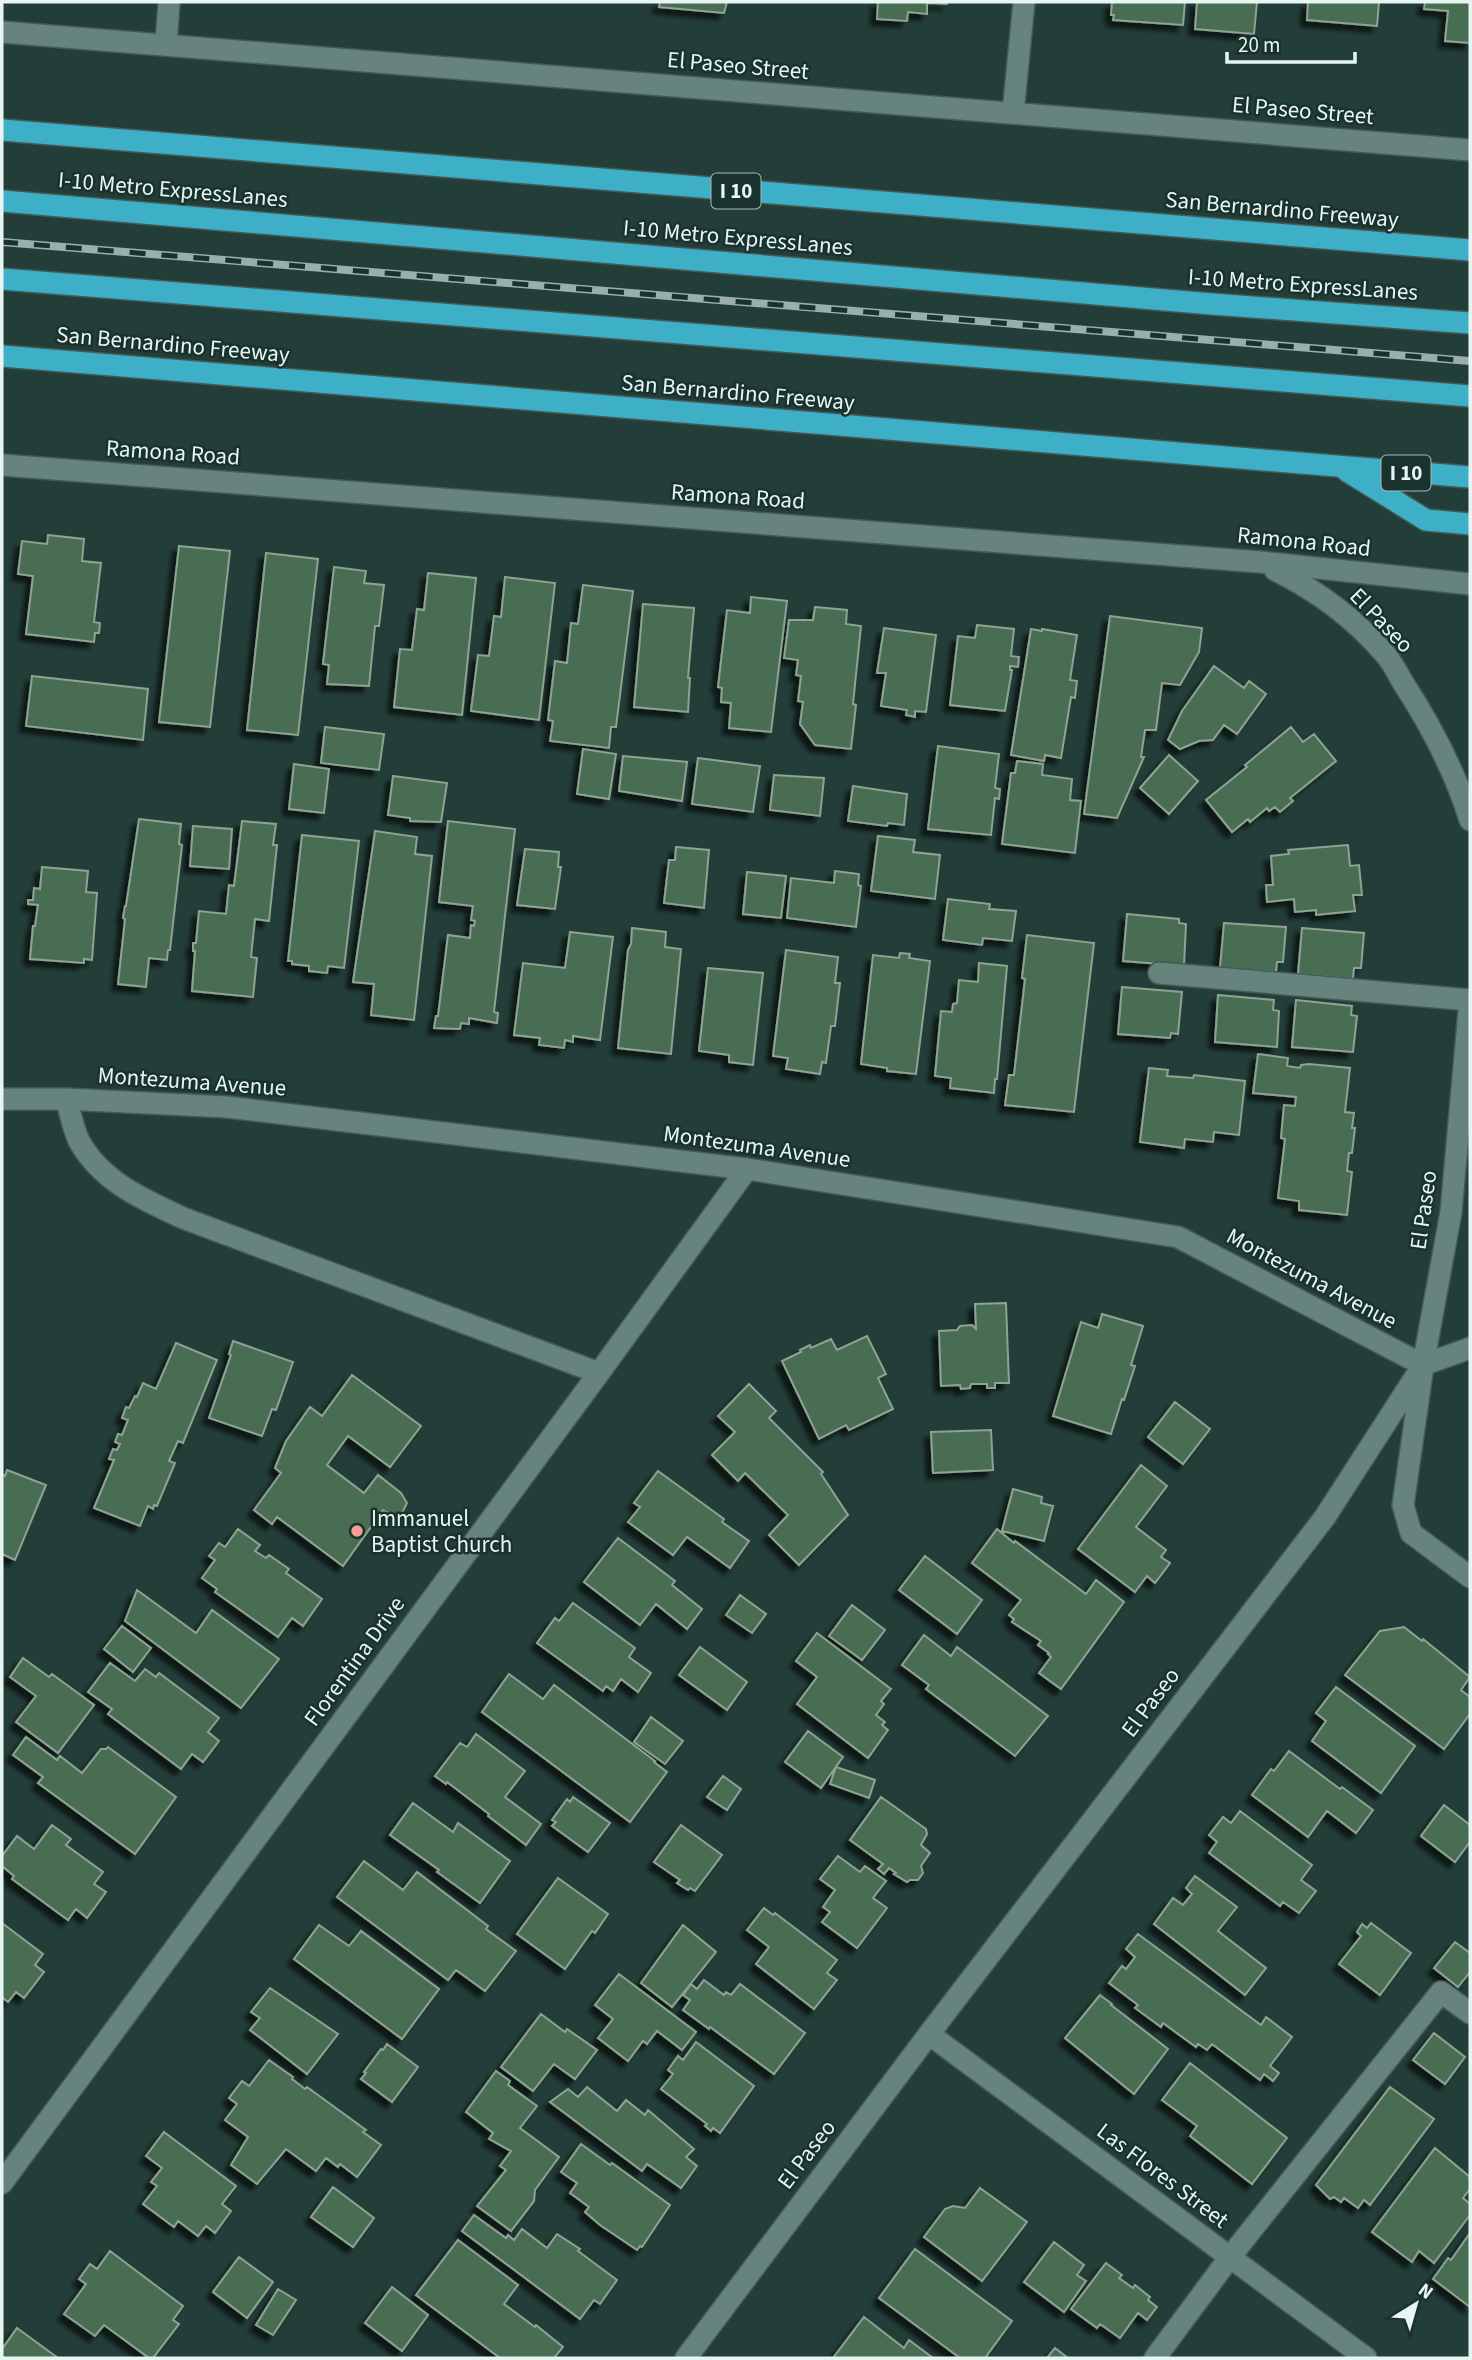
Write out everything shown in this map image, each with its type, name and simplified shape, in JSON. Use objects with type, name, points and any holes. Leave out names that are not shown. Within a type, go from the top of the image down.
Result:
[{"type":"highway","name":"San Bernardino Freeway","points":[[2,131],[1470,250]]},
{"type":"highway","name":"I-10 Metro ExpressLanes","points":[[2,201],[1470,323]]},
{"type":"highway","points":[[2,279],[1470,396]]},
{"type":"highway","name":"San Bernardino Freeway","points":[[2,356],[1470,477]]},
{"type":"highway","points":[[1342,468],[1426,520],[1470,524]]},
{"type":"street","points":[[166,45],[169,2]]},
{"type":"street","points":[[1013,113],[1024,2]]},
{"type":"street","name":"El Paseo Street","points":[[2,32],[1470,150]]},
{"type":"street","name":"Ramona Road","points":[[2,465],[1259,562],[1470,584]]},
{"type":"street","name":"El Paseo","points":[[1259,562],[1298,581],[1328,601],[1385,654],[1417,703],[1448,761],[1470,820]]},
{"type":"street","points":[[1158,973],[1470,1000]]},
{"type":"street","name":"El Paseo","points":[[686,2358],[929,2034],[1325,1517],[1423,1365],[1451,1212],[1470,1000]]},
{"type":"street","name":"Montezuma Avenue","points":[[2,1099],[66,1099],[227,1107],[747,1169],[1178,1237],[1423,1365]]},
{"type":"street","points":[[66,1099],[78,1139],[95,1166],[123,1188],[146,1201],[183,1218],[599,1373]]},
{"type":"street","name":"Florentina Drive","points":[[2,2183],[747,1169]]},
{"type":"street","points":[[1470,1349],[1423,1365],[1403,1505],[1411,1533],[1470,1577]]},
{"type":"street","points":[[1155,2358],[1230,2257],[1441,1992],[1470,2013]]},
{"type":"street","name":"Las Flores Street","points":[[929,2034],[1366,2358]]},
{"type":"building","points":[[660,2],[727,2],[724,13],[659,7]]},
{"type":"building","points":[[878,2],[947,2],[947,4],[927,3],[927,14],[908,12],[907,21],[877,19]]},
{"type":"building","points":[[1112,2],[1185,2],[1183,25],[1113,20]]},
{"type":"building","points":[[1197,2],[1257,2],[1254,34],[1195,29]]},
{"type":"building","points":[[1308,2],[1379,2],[1377,26],[1307,20]]},
{"type":"building","points":[[1425,2],[1470,2],[1470,43],[1445,41],[1448,11],[1424,9]]},
{"type":"building","points":[[48,535],[84,539],[82,561],[101,563],[94,622],[100,623],[94,642],[26,634],[33,576],[18,574],[22,541],[47,544]]},
{"type":"building","points":[[179,546],[230,551],[210,727],[159,722]]},
{"type":"building","points":[[266,553],[318,559],[298,735],[247,730]]},
{"type":"building","points":[[334,567],[366,571],[364,583],[384,585],[379,626],[375,626],[369,686],[327,684],[329,665],[323,664]]},
{"type":"building","points":[[428,573],[476,578],[462,715],[394,707],[400,649],[412,650],[417,609],[424,610]]},
{"type":"building","points":[[505,577],[555,583],[539,720],[471,711],[478,655],[489,656],[494,616],[501,617]]},
{"type":"building","points":[[583,585],[633,591],[616,727],[611,727],[609,748],[550,741],[553,721],[548,720],[555,661],[567,663],[571,623],[578,624]]},
{"type":"building","points":[[751,597],[787,601],[771,732],[729,728],[731,703],[721,702],[722,688],[718,687],[727,610],[750,613]]},
{"type":"building","points":[[643,604],[694,608],[688,712],[634,707]]},
{"type":"building","points":[[815,607],[847,610],[846,624],[861,626],[851,749],[815,745],[800,724],[803,702],[798,701],[801,676],[796,675],[798,660],[784,658],[789,620],[813,620]]},
{"type":"building","points":[[1110,616],[1202,628],[1199,652],[1180,685],[1162,683],[1156,730],[1145,730],[1141,757],[1144,757],[1117,818],[1084,814]]},
{"type":"building","points":[[977,625],[1014,629],[1011,656],[1019,657],[1018,667],[1010,666],[1012,670],[1005,711],[950,705],[958,636],[975,638]]},
{"type":"building","points":[[884,628],[936,635],[926,712],[915,711],[915,717],[906,715],[907,710],[881,706],[886,673],[877,673]]},
{"type":"building","points":[[1031,629],[1077,635],[1070,680],[1077,681],[1075,698],[1071,697],[1061,758],[1045,755],[1044,761],[1011,755]]},
{"type":"building","points":[[1214,666],[1244,688],[1249,681],[1266,694],[1237,734],[1224,725],[1213,740],[1199,741],[1180,749],[1168,740],[1182,711]]},
{"type":"building","points":[[32,676],[148,689],[143,740],[26,726]]},
{"type":"building","points":[[325,727],[384,734],[379,770],[321,763]]},
{"type":"building","points":[[1291,727],[1303,742],[1314,734],[1336,761],[1290,798],[1293,801],[1280,812],[1275,807],[1269,811],[1267,808],[1232,832],[1206,800]]},
{"type":"building","points":[[938,746],[999,754],[995,788],[1000,789],[999,799],[995,798],[991,835],[928,829]]},
{"type":"building","points":[[583,749],[616,754],[609,799],[577,794]]},
{"type":"building","points":[[1169,755],[1198,781],[1169,814],[1140,788]]},
{"type":"building","points":[[623,756],[687,762],[682,801],[619,791]]},
{"type":"building","points":[[698,758],[760,766],[753,812],[692,804]]},
{"type":"building","points":[[1017,761],[1043,764],[1042,775],[1072,779],[1070,800],[1081,801],[1075,853],[1002,844],[1011,773],[1015,773]]},
{"type":"building","points":[[294,764],[329,769],[324,813],[289,809]]},
{"type":"building","points":[[774,775],[824,778],[820,816],[770,810]]},
{"type":"building","points":[[393,776],[447,783],[441,822],[410,821],[410,818],[388,815]]},
{"type":"building","points":[[853,786],[907,794],[904,825],[888,823],[887,826],[848,821]]},
{"type":"building","points":[[139,819],[181,824],[179,844],[182,845],[170,950],[167,960],[149,958],[146,987],[118,984],[123,918]]},
{"type":"building","points":[[242,821],[276,824],[273,845],[277,845],[269,921],[255,919],[251,957],[257,958],[253,997],[192,991],[195,951],[193,943],[196,943],[199,911],[226,914],[229,885],[234,886]]},
{"type":"building","points":[[448,821],[515,829],[494,1012],[498,1013],[497,1023],[469,1018],[469,1024],[461,1023],[460,1029],[434,1028],[438,1016],[448,935],[470,938],[471,925],[474,926],[475,921],[471,920],[473,906],[439,902]]},
{"type":"building","points":[[193,826],[232,829],[229,869],[190,866]]},
{"type":"building","points":[[375,831],[417,837],[415,854],[432,856],[414,1020],[371,1015],[374,984],[353,982]]},
{"type":"building","points":[[302,835],[359,841],[344,968],[328,966],[327,973],[309,971],[309,966],[288,961]]},
{"type":"building","points":[[878,836],[915,840],[913,852],[940,855],[935,899],[871,891]]},
{"type":"building","points":[[1348,845],[1350,866],[1359,865],[1362,895],[1353,895],[1355,911],[1316,915],[1316,910],[1295,912],[1294,899],[1267,902],[1266,885],[1273,885],[1271,856],[1289,854],[1288,850]]},
{"type":"building","points":[[676,847],[709,850],[704,908],[664,903],[669,860],[675,860]]},
{"type":"building","points":[[525,849],[559,852],[558,867],[561,867],[555,909],[517,905]]},
{"type":"building","points":[[42,867],[88,871],[86,892],[97,893],[92,960],[84,959],[84,963],[30,959],[38,905],[28,904],[28,900],[33,900],[34,888],[40,889]]},
{"type":"building","points":[[835,871],[859,874],[858,885],[861,886],[856,927],[787,918],[791,878],[834,883]]},
{"type":"building","points":[[747,872],[786,876],[781,918],[743,914]]},
{"type":"building","points":[[948,899],[990,904],[989,909],[1016,911],[1012,941],[983,938],[982,945],[943,940]]},
{"type":"building","points":[[1127,914],[1179,919],[1179,923],[1186,924],[1184,966],[1123,961]]},
{"type":"building","points":[[1224,923],[1286,927],[1283,962],[1277,962],[1276,972],[1220,968]]},
{"type":"building","points":[[632,928],[666,932],[665,947],[681,949],[671,1054],[618,1048]]},
{"type":"building","points":[[1302,928],[1364,933],[1361,968],[1354,968],[1353,979],[1298,974]]},
{"type":"building","points":[[570,932],[613,937],[600,1040],[573,1036],[573,1042],[565,1040],[564,1048],[539,1045],[540,1038],[514,1035],[523,963],[565,968]]},
{"type":"building","points":[[1027,935],[1094,943],[1074,1112],[1005,1105],[1009,1075],[1014,1075]]},
{"type":"building","points":[[786,950],[838,957],[835,983],[840,983],[835,1026],[831,1026],[826,1063],[822,1062],[820,1074],[786,1069],[788,1058],[773,1056]]},
{"type":"building","points":[[900,953],[910,954],[909,958],[930,961],[916,1074],[887,1071],[887,1068],[861,1064],[873,955],[899,958]]},
{"type":"building","points":[[979,963],[1007,966],[994,1093],[950,1088],[951,1078],[935,1076],[941,1011],[952,1012],[953,1004],[957,1003],[959,980],[978,982]]},
{"type":"building","points":[[708,968],[763,973],[753,1065],[729,1062],[729,1055],[699,1051]]},
{"type":"building","points":[[1122,987],[1182,992],[1178,1034],[1171,1033],[1170,1038],[1118,1034]]},
{"type":"building","points":[[1218,995],[1274,1000],[1273,1010],[1279,1011],[1277,1047],[1215,1042]]},
{"type":"building","points":[[1296,1000],[1352,1006],[1351,1015],[1357,1016],[1353,1052],[1292,1047]]},
{"type":"building","points":[[1258,1054],[1288,1058],[1287,1066],[1300,1068],[1301,1065],[1309,1064],[1350,1068],[1345,1112],[1354,1113],[1352,1128],[1355,1128],[1347,1171],[1352,1172],[1347,1215],[1299,1210],[1299,1201],[1278,1198],[1285,1139],[1281,1138],[1284,1105],[1295,1106],[1296,1097],[1253,1093]]},
{"type":"building","points":[[1149,1068],[1168,1070],[1167,1076],[1193,1078],[1194,1075],[1245,1081],[1239,1135],[1214,1132],[1213,1142],[1185,1139],[1184,1148],[1140,1142]]},
{"type":"building","points":[[1006,1303],[1009,1383],[995,1383],[995,1388],[987,1388],[987,1384],[971,1384],[970,1388],[961,1389],[960,1385],[941,1386],[939,1331],[957,1330],[960,1326],[972,1325],[976,1329],[975,1304]]},
{"type":"building","points":[[1102,1314],[1143,1326],[1131,1365],[1135,1366],[1111,1434],[1053,1416],[1081,1322],[1098,1328]]},
{"type":"building","points":[[867,1336],[886,1374],[878,1378],[893,1409],[849,1430],[846,1425],[819,1439],[782,1361],[810,1345],[811,1348],[831,1339],[837,1350]]},
{"type":"building","points":[[233,1341],[293,1362],[276,1410],[272,1409],[262,1436],[209,1418],[231,1355],[229,1354]]},
{"type":"building","points":[[176,1343],[217,1360],[183,1443],[178,1441],[169,1461],[175,1463],[157,1506],[154,1505],[153,1509],[148,1506],[140,1526],[94,1508],[114,1460],[109,1459],[113,1449],[117,1450],[120,1444],[115,1442],[118,1434],[122,1435],[128,1420],[122,1418],[126,1407],[129,1408],[135,1396],[137,1397],[143,1383],[156,1389]]},
{"type":"building","points":[[352,1375],[421,1426],[390,1467],[348,1436],[327,1465],[364,1493],[378,1475],[401,1493],[407,1503],[402,1513],[397,1515],[383,1510],[343,1566],[277,1517],[272,1524],[254,1510],[281,1473],[275,1468],[286,1441],[310,1407],[322,1416]]},
{"type":"building","points":[[749,1384],[776,1411],[769,1418],[823,1472],[821,1474],[848,1515],[799,1565],[769,1535],[788,1515],[745,1473],[738,1481],[712,1455],[735,1432],[718,1416]]},
{"type":"building","points":[[1175,1402],[1210,1429],[1183,1464],[1148,1437]]},
{"type":"building","points":[[991,1430],[993,1470],[933,1473],[931,1432]]},
{"type":"building","points":[[1141,1465],[1167,1486],[1136,1527],[1166,1550],[1161,1557],[1170,1563],[1155,1583],[1147,1576],[1135,1592],[1078,1549]]},
{"type":"building","points":[[7,1470],[46,1485],[15,1560],[2,1554],[2,1474],[5,1476]]},
{"type":"building","points":[[658,1471],[724,1519],[722,1522],[749,1541],[730,1568],[687,1537],[673,1555],[628,1522],[640,1507],[634,1503]]},
{"type":"building","points":[[1013,1489],[1042,1497],[1041,1503],[1053,1506],[1044,1541],[1002,1531]]},
{"type":"building","points":[[238,1529],[260,1545],[255,1551],[266,1558],[269,1555],[289,1569],[286,1573],[322,1599],[303,1626],[292,1618],[278,1637],[215,1592],[217,1589],[202,1578],[215,1560],[209,1556],[219,1543],[225,1547]]},
{"type":"building","points":[[997,1529],[1086,1594],[1096,1580],[1124,1602],[1061,1689],[1039,1673],[1051,1657],[1038,1645],[1041,1641],[1012,1622],[1014,1619],[1009,1615],[1021,1600],[972,1563]]},
{"type":"building","points":[[618,1538],[675,1581],[672,1585],[702,1609],[687,1629],[656,1604],[640,1625],[584,1582]]},
{"type":"building","points":[[925,1556],[982,1600],[957,1634],[899,1590]]},
{"type":"building","points":[[137,1590],[196,1633],[212,1610],[279,1659],[241,1708],[125,1621]]},
{"type":"building","points":[[740,1595],[766,1614],[752,1633],[726,1615]]},
{"type":"building","points":[[573,1603],[635,1648],[629,1657],[651,1673],[638,1692],[621,1679],[613,1691],[606,1686],[603,1691],[537,1643],[555,1618],[559,1621]]},
{"type":"building","points":[[852,1605],[885,1630],[862,1660],[829,1636]]},
{"type":"building","points":[[122,1626],[151,1648],[133,1672],[104,1649]]},
{"type":"building","points":[[1404,1627],[1470,1677],[1461,1690],[1470,1697],[1470,1714],[1444,1749],[1345,1675],[1380,1631]]},
{"type":"building","points":[[817,1633],[891,1689],[881,1701],[884,1704],[876,1715],[885,1722],[882,1725],[888,1730],[868,1758],[797,1704],[817,1677],[796,1661]]},
{"type":"building","points":[[924,1635],[951,1656],[957,1647],[1048,1716],[1015,1756],[926,1689],[929,1685],[902,1665]]},
{"type":"building","points":[[700,1647],[747,1682],[727,1710],[679,1675]]},
{"type":"building","points":[[23,1658],[49,1677],[52,1674],[94,1705],[58,1753],[16,1722],[36,1696],[10,1677]]},
{"type":"building","points":[[110,1663],[135,1681],[145,1669],[156,1677],[159,1673],[219,1718],[208,1732],[219,1741],[203,1762],[192,1754],[181,1769],[108,1714],[112,1709],[88,1692]]},
{"type":"building","points":[[509,1674],[543,1699],[554,1685],[667,1772],[630,1822],[482,1712]]},
{"type":"building","points":[[1336,1687],[1415,1746],[1381,1793],[1312,1741],[1326,1721],[1316,1713]]},
{"type":"building","points":[[651,1717],[683,1741],[665,1764],[634,1742]]},
{"type":"building","points":[[808,1731],[843,1757],[821,1788],[785,1762]]},
{"type":"building","points":[[476,1734],[525,1771],[505,1797],[541,1824],[526,1845],[447,1782],[446,1784],[435,1776],[460,1743],[467,1747]]},
{"type":"building","points":[[26,1737],[57,1760],[60,1756],[82,1773],[101,1749],[108,1747],[176,1797],[135,1854],[38,1783],[43,1777],[13,1755]]},
{"type":"building","points":[[1289,1751],[1373,1810],[1356,1833],[1327,1811],[1308,1837],[1252,1795],[1271,1769],[1274,1771]]},
{"type":"building","points":[[836,1767],[875,1780],[869,1798],[830,1784]]},
{"type":"building","points":[[723,1776],[741,1789],[727,1810],[707,1797]]},
{"type":"building","points":[[573,1797],[610,1823],[588,1852],[552,1826],[556,1822],[552,1820],[567,1799],[570,1802]]},
{"type":"building","points":[[881,1797],[926,1829],[927,1834],[921,1845],[930,1853],[921,1866],[923,1873],[918,1880],[907,1882],[889,1868],[884,1874],[878,1869],[883,1864],[850,1840]]},
{"type":"building","points":[[413,1803],[453,1832],[458,1823],[510,1861],[480,1903],[390,1835]]},
{"type":"building","points":[[1444,1805],[1470,1825],[1470,1842],[1455,1862],[1421,1836]]},
{"type":"building","points":[[1240,1811],[1312,1865],[1301,1880],[1316,1891],[1299,1913],[1283,1902],[1280,1906],[1209,1853],[1217,1842],[1209,1835],[1223,1817],[1231,1823]]},
{"type":"building","points":[[52,1825],[71,1839],[66,1845],[103,1872],[94,1884],[106,1892],[87,1918],[76,1909],[68,1920],[12,1879],[14,1876],[2,1866],[2,1856],[17,1836],[34,1849]]},
{"type":"building","points":[[681,1825],[722,1855],[695,1891],[677,1883],[680,1880],[654,1862]]},
{"type":"building","points":[[838,1856],[860,1872],[865,1866],[886,1881],[873,1898],[887,1908],[857,1948],[822,1922],[830,1912],[823,1907],[835,1890],[820,1879]]},
{"type":"building","points":[[364,1861],[403,1890],[417,1872],[516,1951],[485,1991],[456,1970],[448,1980],[337,1897]]},
{"type":"building","points":[[1195,1876],[1237,1907],[1218,1931],[1266,1968],[1245,1995],[1154,1924],[1173,1898],[1183,1905],[1192,1894],[1186,1888]]},
{"type":"building","points":[[558,1878],[608,1914],[595,1933],[592,1931],[565,1969],[517,1934]]},
{"type":"building","points":[[764,1908],[773,1915],[775,1913],[837,1960],[827,1973],[837,1980],[814,2009],[756,1964],[769,1947],[747,1930]]},
{"type":"building","points":[[2,1923],[43,1954],[35,1965],[44,1972],[24,1998],[16,1992],[8,2002],[2,1997]]},
{"type":"building","points":[[1371,1923],[1411,1953],[1380,1995],[1339,1964],[1361,1936],[1357,1932],[1362,1924],[1367,1928]]},
{"type":"building","points":[[319,1925],[349,1946],[361,1931],[439,1989],[402,2039],[294,1959]]},
{"type":"building","points":[[683,1925],[716,1952],[672,2007],[641,1983]]},
{"type":"building","points":[[1138,1934],[1261,2025],[1266,2017],[1292,2037],[1270,2066],[1279,2073],[1273,2081],[1264,2074],[1260,2080],[1212,2044],[1207,2050],[1198,2044],[1196,2047],[1163,2023],[1161,2027],[1135,2008],[1138,2005],[1109,1983],[1122,1966],[1126,1969],[1135,1957],[1126,1949]]},
{"type":"building","points":[[1455,1942],[1470,1953],[1470,1972],[1458,1987],[1434,1968]]},
{"type":"building","points":[[619,1974],[696,2032],[682,2050],[657,2031],[647,2044],[643,2041],[628,2061],[598,2038],[613,2019],[595,2005]]},
{"type":"building","points":[[704,1980],[724,1995],[726,1992],[731,1995],[740,1984],[805,2033],[774,2074],[683,2010],[690,2000],[683,1995],[691,1984],[697,1989]]},
{"type":"building","points":[[270,1988],[338,2034],[307,2074],[250,2030],[260,2018],[251,2012]]},
{"type":"building","points":[[1100,1995],[1168,2049],[1134,2094],[1065,2038]]},
{"type":"building","points":[[541,2014],[565,2032],[567,2029],[597,2050],[575,2079],[554,2064],[533,2091],[501,2067]]},
{"type":"building","points":[[1434,2033],[1465,2057],[1445,2084],[1413,2060]]},
{"type":"building","points":[[696,2042],[754,2086],[720,2133],[713,2128],[711,2131],[705,2126],[707,2124],[661,2089],[673,2074],[668,2070],[678,2056],[683,2060]]},
{"type":"building","points":[[387,2044],[418,2067],[392,2102],[361,2079]]},
{"type":"building","points":[[269,2060],[305,2089],[307,2087],[366,2130],[363,2132],[381,2145],[357,2177],[340,2164],[338,2167],[326,2158],[316,2171],[286,2149],[257,2184],[231,2165],[248,2137],[225,2120],[237,2104],[229,2098],[242,2081],[249,2086]]},
{"type":"building","points":[[1190,2063],[1287,2138],[1252,2184],[1190,2136],[1197,2126],[1162,2100]]},
{"type":"building","points":[[496,2071],[510,2081],[508,2085],[537,2106],[520,2128],[559,2157],[535,2190],[534,2201],[511,2231],[477,2206],[506,2170],[500,2166],[511,2151],[489,2139],[493,2133],[466,2112]]},
{"type":"building","points":[[587,2087],[617,2111],[626,2100],[645,2115],[648,2110],[694,2149],[686,2157],[697,2166],[681,2188],[647,2164],[642,2171],[550,2102],[568,2089],[578,2097]]},
{"type":"building","points":[[1390,2087],[1434,2119],[1370,2205],[1364,2200],[1358,2208],[1344,2198],[1341,2202],[1334,2197],[1330,2199],[1316,2185]]},
{"type":"building","points":[[164,2132],[236,2186],[222,2204],[231,2211],[215,2233],[206,2226],[198,2236],[178,2221],[174,2227],[143,2204],[157,2186],[151,2182],[162,2168],[146,2156]]},
{"type":"building","points":[[581,2144],[670,2205],[642,2247],[637,2250],[600,2225],[585,2212],[589,2207],[570,2193],[577,2183],[561,2172]]},
{"type":"building","points":[[1435,2148],[1470,2177],[1470,2189],[1463,2198],[1470,2204],[1470,2215],[1434,2263],[1419,2251],[1412,2262],[1372,2232]]},
{"type":"building","points":[[333,2187],[374,2218],[353,2247],[311,2217]]},
{"type":"building","points":[[980,2188],[1027,2222],[982,2281],[924,2237],[945,2209],[953,2206],[965,2208]]},
{"type":"building","points":[[474,2215],[506,2238],[508,2235],[514,2240],[522,2229],[547,2248],[557,2234],[617,2280],[600,2304],[594,2300],[580,2319],[462,2231]]},
{"type":"building","points":[[1470,2233],[1470,2307],[1433,2279],[1448,2258],[1451,2260]]},
{"type":"building","points":[[458,2240],[518,2285],[504,2304],[563,2347],[554,2358],[500,2358],[416,2295]]},
{"type":"building","points":[[1054,2242],[1084,2265],[1077,2275],[1086,2281],[1064,2312],[1024,2282]]},
{"type":"building","points":[[915,2249],[1012,2321],[985,2358],[960,2358],[879,2298]]},
{"type":"building","points":[[110,2251],[183,2306],[173,2320],[179,2324],[153,2358],[149,2358],[104,2325],[95,2336],[64,2314],[86,2284],[79,2279],[90,2264],[97,2269]]},
{"type":"building","points":[[239,2257],[273,2282],[247,2318],[213,2292]]},
{"type":"building","points":[[1106,2263],[1122,2275],[1119,2278],[1133,2288],[1135,2285],[1150,2297],[1148,2300],[1157,2307],[1147,2320],[1138,2313],[1120,2338],[1100,2324],[1097,2328],[1071,2309]]},
{"type":"building","points":[[392,2287],[428,2315],[402,2351],[365,2323]]},
{"type":"building","points":[[278,2289],[296,2300],[273,2335],[256,2325]]},
{"type":"building","points":[[864,2317],[904,2348],[909,2340],[933,2358],[833,2358]]},
{"type":"building","points":[[17,2328],[58,2358],[2,2356],[2,2349]]},
{"type":"building","points":[[1055,2348],[1068,2358],[1047,2358]]},
{"type":"railway","points":[[2,242],[1470,361]]},
{"type":"place","name":"Immanuel Baptist Church","points":[[357,1531]]}]
